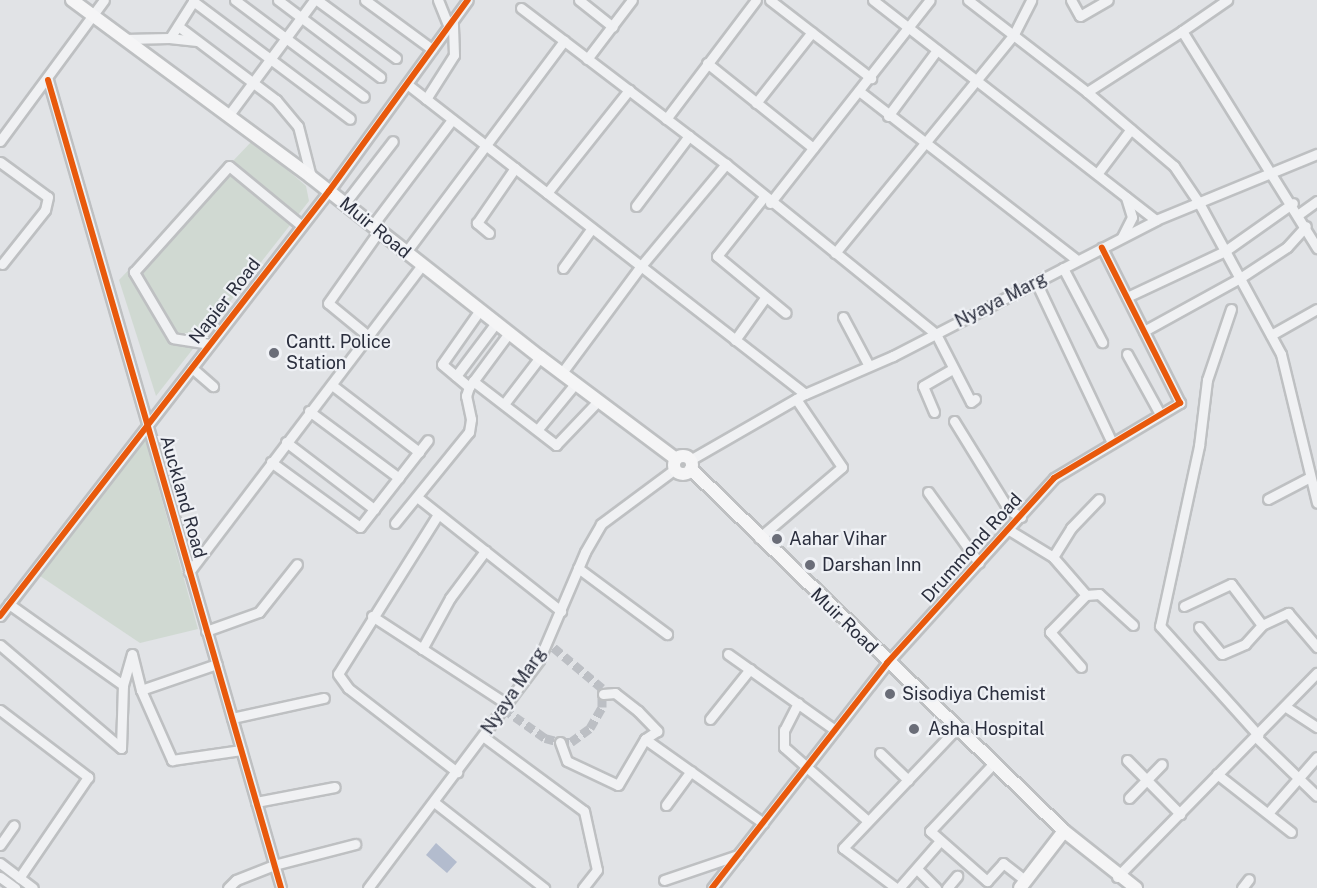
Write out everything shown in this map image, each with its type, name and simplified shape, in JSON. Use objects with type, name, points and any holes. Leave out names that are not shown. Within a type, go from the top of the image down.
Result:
[{"type":"main road","name":"Muir Road","points":[[72,0],[345,203],[422,266],[598,400],[675,464]]},
{"type":"main road","points":[[675,464],[682,456],[691,465]]},
{"type":"main road","name":"Muir Road","points":[[691,465],[759,538],[956,729],[1064,831],[1117,877],[1136,888]]},
{"type":"main road","points":[[1023,884],[1064,831]]},
{"type":"street","points":[[0,141],[48,80],[104,0]]},
{"type":"street","points":[[236,0],[364,97]]},
{"type":"street","points":[[278,0],[380,77]]},
{"type":"street","points":[[228,116],[253,80],[316,0],[396,58]]},
{"type":"street","points":[[365,0],[432,49]]},
{"type":"street","points":[[426,99],[454,55],[451,24],[438,0]]},
{"type":"street","name":"Napier Road","points":[[0,616],[329,191],[468,0]]},
{"type":"street","points":[[579,0],[613,27]]},
{"type":"street","points":[[587,59],[632,0]]},
{"type":"street","points":[[666,119],[756,0]]},
{"type":"street","points":[[770,0],[871,78]]},
{"type":"street","points":[[873,0],[1156,220]]},
{"type":"street","points":[[786,313],[765,298],[717,256],[813,148],[871,78],[930,0]]},
{"type":"street","points":[[968,0],[1087,92],[1174,166],[1199,203],[1281,354],[1317,503]]},
{"type":"street","points":[[1071,0],[1080,16],[1108,0]]},
{"type":"street","points":[[1087,92],[1227,0]]},
{"type":"street","points":[[169,38],[193,1],[350,119]]},
{"type":"street","points":[[835,253],[1014,34],[1029,1]]},
{"type":"street","points":[[521,8],[726,164],[767,200],[936,334],[970,402],[975,399]]},
{"type":"street","points":[[178,26],[253,80],[276,100],[298,126],[311,177]]},
{"type":"street","points":[[1182,31],[1269,171],[1293,203],[1317,248]]},
{"type":"street","points":[[756,103],[812,32]]},
{"type":"street","points":[[124,39],[169,38],[199,41]]},
{"type":"street","points":[[406,252],[564,41]]},
{"type":"street","points":[[888,116],[937,50]]},
{"type":"street","points":[[707,63],[813,148]]},
{"type":"street","name":"Auckland Road","points":[[48,80],[146,427],[281,888]]},
{"type":"street","points":[[407,84],[735,339],[800,397],[842,466],[759,538]]},
{"type":"street","points":[[547,193],[629,90]]},
{"type":"street","points":[[859,91],[888,116],[927,141],[1077,260]]},
{"type":"street","points":[[368,335],[328,303],[376,228],[452,120]]},
{"type":"street","points":[[1097,174],[1131,129]]},
{"type":"street","points":[[636,206],[688,136]]},
{"type":"street","points":[[345,203],[393,141]]},
{"type":"street","name":"Nyaya Marg","points":[[691,465],[800,397],[936,334],[1156,220],[1269,171],[1317,154]]},
{"type":"street","points":[[0,162],[48,197],[45,210],[2,264]]},
{"type":"street","points":[[561,374],[641,266],[726,164]]},
{"type":"street","points":[[210,344],[173,338],[134,272],[229,166],[302,226]]},
{"type":"street","points":[[489,233],[477,223],[515,168]]},
{"type":"street","points":[[1121,238],[1132,216],[1125,195]]},
{"type":"street","points":[[1299,214],[1317,201]]},
{"type":"street","points":[[1127,297],[1225,251],[1293,203]]},
{"type":"street","points":[[1144,331],[1240,278],[1287,247],[1305,226]]},
{"type":"street","points":[[563,268],[592,228]]},
{"type":"street","name":"Drummond Road","points":[[712,888],[887,663],[1054,478],[1180,403],[1102,248]]},
{"type":"street","points":[[189,572],[309,411],[332,385],[422,266]]},
{"type":"street","points":[[1063,268],[1102,342]]},
{"type":"street","points":[[1036,282],[1112,443]]},
{"type":"street","points":[[735,339],[765,298]]},
{"type":"street","points":[[1231,309],[1207,380],[1199,446],[1160,626],[1257,737],[1317,796]]},
{"type":"street","points":[[1271,335],[1317,309]]},
{"type":"street","points":[[480,310],[442,364],[456,376],[504,404],[556,445],[598,400]]},
{"type":"street","points":[[843,317],[869,366]]},
{"type":"street","points":[[456,376],[496,323]]},
{"type":"street","points":[[395,523],[469,432],[471,419],[466,396],[471,384],[509,333]]},
{"type":"street","points":[[1127,354],[1160,414]]},
{"type":"street","points":[[504,404],[540,357]]},
{"type":"street","points":[[192,368],[213,386]]},
{"type":"street","points":[[934,411],[923,386],[953,369]]},
{"type":"street","points":[[538,429],[575,384]]},
{"type":"street","points":[[332,385],[419,452]]},
{"type":"street","points":[[309,411],[399,478]]},
{"type":"street","points":[[954,421],[1009,510],[1021,517]]},
{"type":"street","points":[[271,462],[360,527],[428,440]]},
{"type":"street","points":[[286,442],[374,509]]},
{"type":"street","name":"Nyaya Marg","points":[[368,888],[539,660],[578,568],[602,524],[675,464]]},
{"type":"street","points":[[1268,499],[1310,477]]},
{"type":"street","points":[[928,492],[979,563]]},
{"type":"street","points":[[417,497],[437,516],[561,611]]},
{"type":"street","points":[[1053,557],[1071,528],[1099,499]]},
{"type":"street","points":[[437,516],[341,667],[340,680],[457,772]]},
{"type":"street","points":[[1009,530],[1053,557],[1086,596]]},
{"type":"street","points":[[422,649],[450,598],[485,551]]},
{"type":"street","points":[[206,631],[259,612],[297,564]]},
{"type":"street","points":[[578,568],[667,634]]},
{"type":"street","points":[[1185,606],[1231,584],[1262,625]]},
{"type":"street","points":[[1081,667],[1050,632],[1086,596],[1099,594],[1133,625]]},
{"type":"street","points":[[9,604],[123,684]]},
{"type":"street","points":[[1199,627],[1222,654],[1245,644],[1262,625],[1288,613],[1317,646]]},
{"type":"street","points":[[372,616],[507,704]]},
{"type":"street","points":[[0,645],[121,748],[123,684],[132,654],[141,690],[172,760],[241,750]]},
{"type":"street","points":[[728,654],[836,730]]},
{"type":"street","points":[[141,690],[217,664]]},
{"type":"street","points":[[711,719],[750,669]]},
{"type":"street","points":[[1117,877],[1257,737],[1317,673]]},
{"type":"street","points":[[560,742],[567,761],[618,785],[645,739],[657,731],[615,693],[603,694]]},
{"type":"street","points":[[232,718],[324,698]]},
{"type":"street","points":[[798,703],[784,730],[784,747],[868,822]]},
{"type":"street","points":[[1286,707],[1317,727]]},
{"type":"street","points":[[0,710],[88,777],[19,878]]},
{"type":"street","points":[[940,840],[917,869],[897,888],[843,848],[956,729]]},
{"type":"street","points":[[484,736],[584,811],[597,870],[583,888]]},
{"type":"street","points":[[645,739],[763,823]]},
{"type":"street","points":[[880,753],[908,780]]},
{"type":"street","points":[[1269,812],[1317,757]]},
{"type":"street","points":[[1127,760],[1180,814]]},
{"type":"street","points":[[993,764],[930,831],[987,882],[1003,863],[1023,884]]},
{"type":"street","points":[[1129,798],[1162,764]]},
{"type":"street","points":[[666,805],[691,771]]},
{"type":"street","points":[[1218,774],[1269,812],[1291,832]]},
{"type":"street","points":[[256,802],[335,787]]},
{"type":"street","points":[[434,802],[544,888]]},
{"type":"street","points":[[0,845],[14,825]]},
{"type":"street","points":[[228,888],[236,880],[274,865],[355,844]]},
{"type":"street","points":[[664,880],[738,855]]},
{"type":"street","points":[[0,864],[33,888]]},
{"type":"street","points":[[917,869],[936,888]]},
{"type":"street","points":[[946,888],[957,876]]},
{"type":"street","points":[[0,877],[15,888]]},
{"type":"street","points":[[1242,888],[1249,879]]},
{"type":"shaded area","points":[[253,140],[306,186],[309,201],[156,396],[119,280]]},
{"type":"shaded area","points":[[145,439],[198,629],[140,643],[40,576]]},
{"type":"water","points":[[436,843],[457,862],[447,873],[426,855]]},
{"type":"tunnel","points":[[504,709],[545,738],[560,742],[571,742],[590,728],[602,707],[602,688],[547,642]]},
{"type":"cycle path","points":[[0,616],[329,191],[468,0]]},
{"type":"cycle path","points":[[48,80],[281,888]]},
{"type":"cycle path","points":[[712,888],[887,663],[1054,478],[1180,403],[1102,248]]},
{"type":"place","name":"Cantt. Police Station","points":[[274,353]]},
{"type":"place","name":"Aahar Vihar","points":[[777,539]]},
{"type":"place","name":"Darshan Inn","points":[[810,565]]},
{"type":"place","name":"Sisodiya Chemist","points":[[890,694]]},
{"type":"place","name":"Asha Hospital","points":[[914,729]]}]
